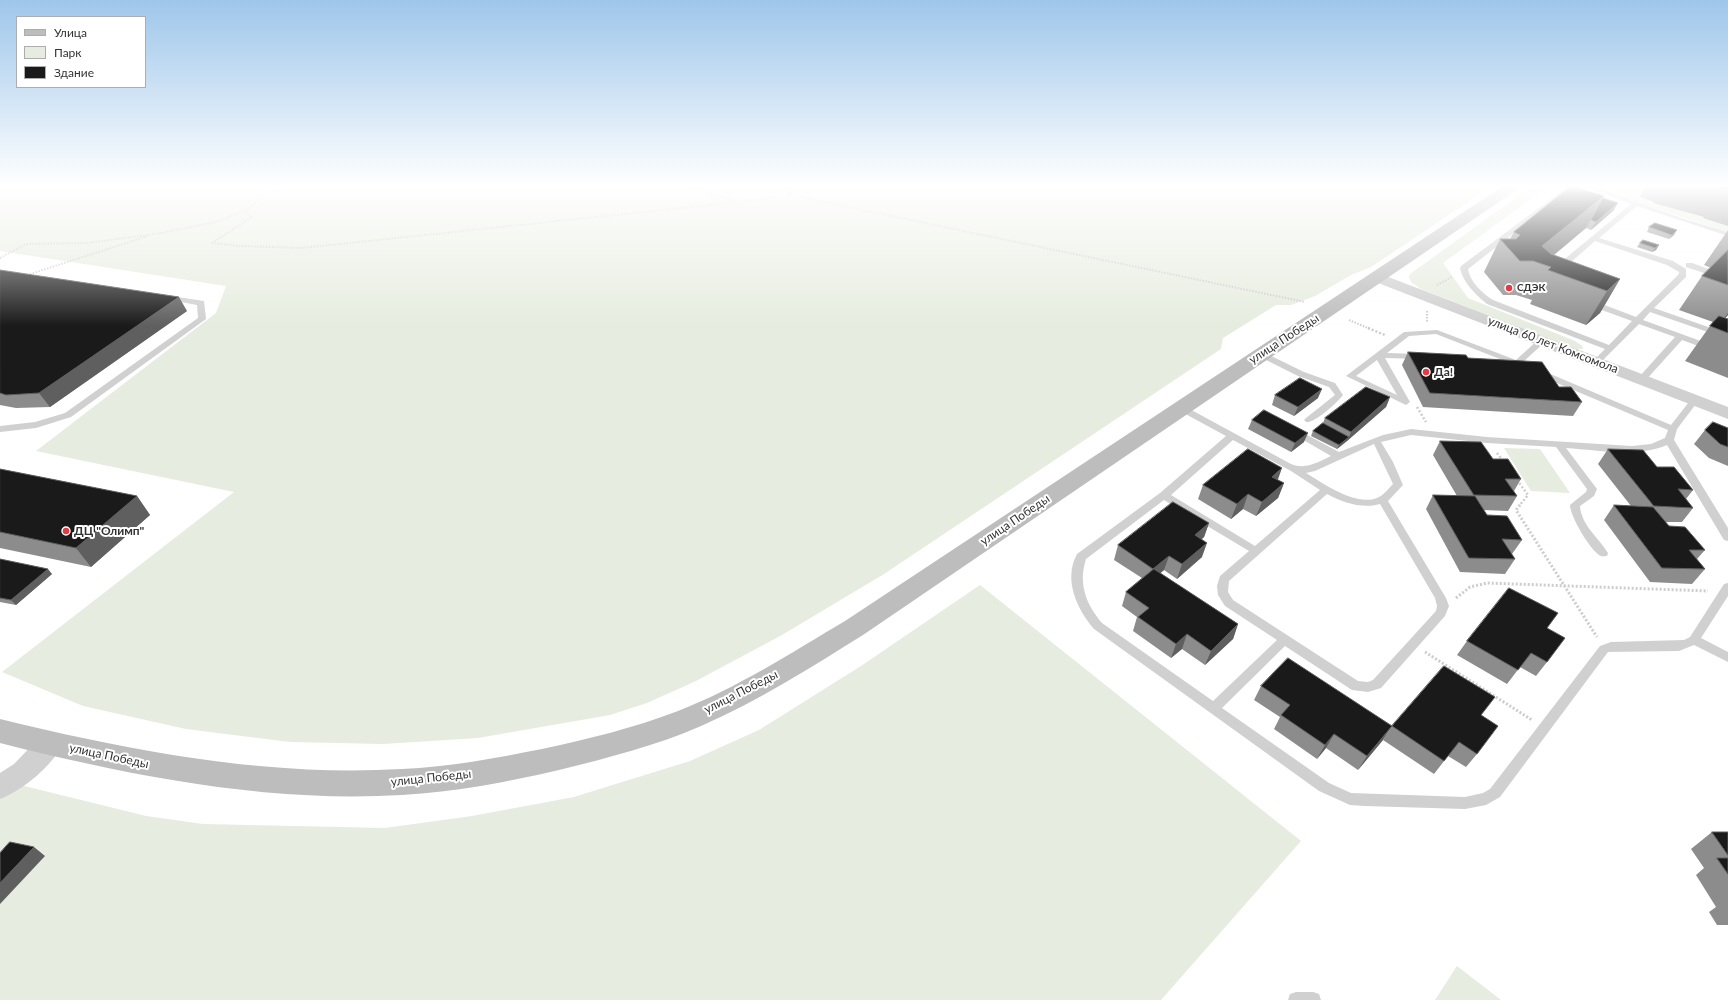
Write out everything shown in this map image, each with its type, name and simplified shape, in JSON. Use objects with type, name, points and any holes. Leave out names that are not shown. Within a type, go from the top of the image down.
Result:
[{"type":"street","name":"улица Победы","points":[[0,731],[127,761],[216,774],[286,781],[381,783],[448,778],[499,770],[612,746],[666,728],[718,706],[808,656],[854,628],[1261,354],[1445,233]]},
{"type":"street","name":"улица 60 лет Комсомола","points":[[1378,278],[1728,413]]},
{"type":"street","points":[[0,787],[22,772],[50,744]]},
{"type":"lane","points":[[1511,233],[1464,268],[1464,274],[1483,297],[1490,302],[1610,348]]},
{"type":"lane","points":[[1555,272],[1601,233]]},
{"type":"lane","points":[[1595,238],[1670,263],[1683,271],[1683,274],[1596,362]]},
{"type":"lane","points":[[1689,265],[1728,279]]},
{"type":"lane","points":[[0,429],[36,425],[68,415],[202,319],[201,302],[163,296]]},
{"type":"lane","points":[[1586,301],[1728,354]]},
{"type":"lane","points":[[1649,309],[1728,338]]},
{"type":"lane","points":[[1709,331],[1728,334]]},
{"type":"lane","points":[[1406,402],[1350,376],[1407,334],[1437,332],[1517,363],[1673,429]]},
{"type":"lane","points":[[1642,379],[1681,336]]},
{"type":"lane","points":[[1486,361],[1517,363],[1542,341]]},
{"type":"lane","points":[[1261,354],[1301,374],[1332,385],[1337,390],[1339,395],[1336,399],[1309,420]]},
{"type":"lane","points":[[1379,355],[1425,358]]},
{"type":"lane","points":[[1379,355],[1406,402]]},
{"type":"lane","points":[[1288,466],[1295,469],[1312,469],[1376,441],[1401,433],[1433,434],[1487,440],[1648,449],[1669,440],[1673,429],[1695,400]]},
{"type":"lane","points":[[1181,408],[1327,489],[1352,501],[1368,503],[1383,500],[1398,485],[1395,475],[1376,441]]},
{"type":"lane","points":[[1296,432],[1340,457]]},
{"type":"lane","points":[[1232,436],[1164,495],[1081,557],[1077,568],[1080,598],[1088,616],[1098,626],[1324,787],[1350,799],[1465,802],[1486,799],[1495,793],[1604,649],[1611,647],[1679,646],[1687,644],[1694,640],[1726,589]]},
{"type":"lane","points":[[1669,440],[1728,538]]},
{"type":"lane","points":[[1558,444],[1592,489],[1590,494],[1575,505],[1574,510],[1577,517],[1603,553]]},
{"type":"lane","points":[[1327,489],[1224,578],[1222,587],[1223,596],[1229,603],[1356,686],[1368,687],[1377,684],[1441,613],[1443,606],[1440,598],[1383,500]]},
{"type":"lane","points":[[1164,495],[1256,551]]},
{"type":"lane","points":[[1213,709],[1285,639]]},
{"type":"lane","points":[[1694,640],[1728,657]]},
{"type":"lane","points":[[1296,1000],[1313,1000]]},
{"type":"path","points":[[0,258],[26,244],[87,243],[161,233]]},
{"type":"path","points":[[228,233],[212,243],[240,246],[302,248],[447,233]]},
{"type":"path","points":[[976,233],[1305,302]]},
{"type":"path","points":[[24,276],[154,234]]},
{"type":"path","points":[[1432,288],[1451,278],[1464,274]]},
{"type":"path","points":[[1427,310],[1427,333]]},
{"type":"path","points":[[1349,320],[1398,340]]},
{"type":"path","points":[[1406,402],[1418,408],[1433,434]]},
{"type":"path","points":[[1487,440],[1506,464]]},
{"type":"path","points":[[1515,476],[1528,495],[1516,510],[1604,649]]},
{"type":"path","points":[[1441,613],[1464,589],[1474,584],[1726,589]]},
{"type":"path","points":[[1413,644],[1544,727]]},
{"type":"green space","points":[[0,233],[1422,233],[1371,267],[1351,275],[1315,296],[1291,305],[1276,305],[1223,338],[1221,349],[884,574],[782,635],[696,681],[647,703],[610,715],[478,738],[383,744],[290,742],[186,729],[83,706],[2,672],[234,492],[36,451],[216,313],[226,286],[0,251]]},
{"type":"green space","points":[[1467,233],[1485,233],[1443,263],[1468,298],[1575,341],[1582,346],[1583,349],[1576,349],[1421,289],[1411,282],[1409,277],[1410,274]]},
{"type":"green space","points":[[1504,448],[1540,449],[1570,493],[1531,491]]},
{"type":"green space","points":[[980,585],[1301,841],[1161,1000],[0,1000],[0,780],[146,816],[203,824],[385,828],[472,816],[574,797],[690,761],[759,730],[861,666]]},
{"type":"green space","points":[[1457,966],[1501,1000],[1435,1000]]},
{"type":"building","points":[[1515,233],[1559,233],[1542,246],[1551,254],[1620,279],[1607,291],[1548,270],[1551,267],[1533,261],[1520,261],[1500,239],[1516,239],[1520,235]]},
{"type":"building","points":[[1665,233],[1674,233],[1672,235]]},
{"type":"building","points":[[1643,240],[1659,245],[1655,248],[1640,243]]},
{"type":"building","points":[[1728,250],[1728,285],[1702,276]]},
{"type":"building","points":[[0,270],[179,297],[39,393],[6,395],[0,393]]},
{"type":"building","points":[[1719,316],[1728,319],[1728,333],[1710,326]]},
{"type":"building","points":[[1408,352],[1466,355],[1468,358],[1542,362],[1559,387],[1571,387],[1582,402],[1430,393]]},
{"type":"building","points":[[1300,378],[1322,389],[1298,407],[1275,395]]},
{"type":"building","points":[[1366,387],[1390,397],[1351,432],[1325,418]]},
{"type":"building","points":[[1264,410],[1308,433],[1295,443],[1252,420]]},
{"type":"building","points":[[1713,422],[1728,428],[1728,447],[1720,444],[1705,430]]},
{"type":"building","points":[[1323,423],[1349,437],[1339,445],[1313,431]]},
{"type":"building","points":[[1440,441],[1481,442],[1493,459],[1508,459],[1521,479],[1505,479],[1517,496],[1474,495]]},
{"type":"building","points":[[1248,449],[1282,468],[1272,477],[1284,483],[1262,502],[1248,494],[1237,504],[1203,485]]},
{"type":"building","points":[[1608,449],[1643,450],[1657,467],[1674,467],[1693,490],[1678,489],[1693,508],[1654,506]]},
{"type":"building","name":"ДЦ \"Олимп\"","points":[[0,469],[137,496],[76,548],[0,532]]},
{"type":"building","points":[[1433,495],[1475,496],[1487,515],[1507,516],[1522,540],[1502,539],[1515,559],[1469,558]]},
{"type":"building","points":[[1173,502],[1209,523],[1195,535],[1207,543],[1182,564],[1169,556],[1153,569],[1118,545]]},
{"type":"building","points":[[1614,505],[1653,507],[1669,526],[1685,527],[1705,550],[1689,550],[1705,569],[1662,568]]},
{"type":"building","points":[[0,559],[48,569],[11,600],[0,598]]},
{"type":"building","points":[[1154,569],[1238,624],[1211,651],[1187,634],[1176,644],[1138,617],[1149,608],[1126,592]]},
{"type":"building","points":[[1509,588],[1558,613],[1547,628],[1565,638],[1547,662],[1531,653],[1518,670],[1467,641]]},
{"type":"building","points":[[1288,658],[1392,726],[1367,756],[1334,734],[1325,745],[1281,715],[1290,705],[1261,686]]},
{"type":"building","points":[[1444,666],[1495,697],[1481,715],[1498,726],[1477,754],[1459,742],[1444,761],[1392,726]]},
{"type":"building","points":[[1712,832],[1728,832],[1728,855]]},
{"type":"building","points":[[10,842],[34,847],[0,883],[0,853]]},
{"type":"building","points":[[1717,858],[1728,858],[1728,874]]},
{"type":"place","name":"СДЭК","points":[[1509,288]]},
{"type":"place","name":"Да!","points":[[1426,372]]},
{"type":"place","name":"ДЦ \"Олимп\"","points":[[66,531]]}]
